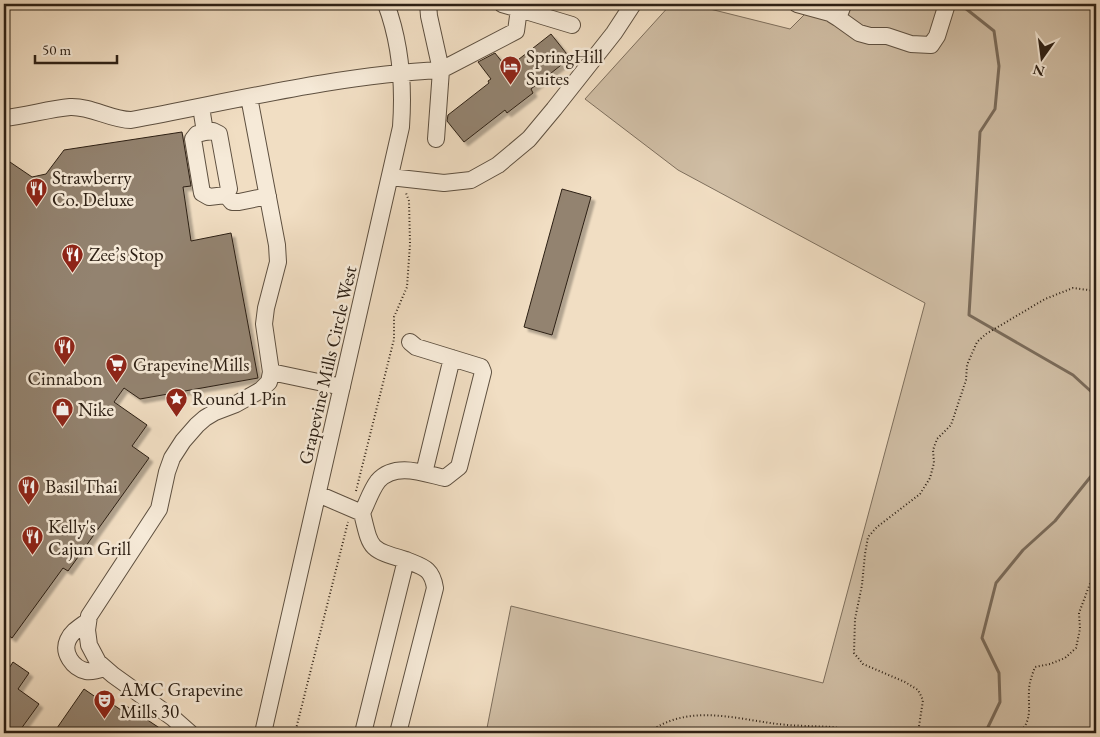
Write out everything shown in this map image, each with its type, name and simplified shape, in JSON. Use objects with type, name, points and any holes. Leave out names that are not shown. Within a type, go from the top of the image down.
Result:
[{"type":"street","name":"Grapevine Mills Circle West","points":[[263,733],[342,387],[398,178],[403,98],[402,72],[393,23],[386,4]]},
{"type":"street","points":[[428,4],[441,70],[436,139]]},
{"type":"street","points":[[502,4],[572,25]]},
{"type":"street","points":[[398,178],[444,183],[471,180],[498,165],[529,139],[614,33],[633,4]]},
{"type":"street","points":[[797,4],[830,13],[840,11],[859,33],[870,36],[887,36],[911,44],[931,45],[937,36],[947,4]]},
{"type":"street","points":[[4,118],[71,107],[122,120],[131,120],[249,97],[402,72],[441,70],[516,31],[519,9]]},
{"type":"street","points":[[190,733],[98,662],[89,645],[87,630],[89,616],[96,604],[159,509],[167,472],[172,458],[183,441],[196,425],[215,412],[236,404],[261,390],[268,382],[271,372],[264,324],[266,308],[278,262],[277,246],[249,97]]},
{"type":"street","points":[[201,107],[205,132]]},
{"type":"street","points":[[213,131],[219,134],[229,189],[226,195],[209,197],[202,193],[193,139],[197,134],[213,131]]},
{"type":"street","points":[[226,195],[232,202],[268,196]]},
{"type":"street","points":[[357,511],[378,481],[388,473],[399,470],[445,478],[459,467],[483,372],[481,367],[416,348],[410,342]]},
{"type":"street","points":[[424,474],[452,358]]},
{"type":"street","points":[[271,372],[342,387]]},
{"type":"street","points":[[318,494],[357,511],[368,539],[374,548],[380,552],[425,568],[433,578],[435,588],[398,733]]},
{"type":"street","points":[[363,733],[406,560]]},
{"type":"street","points":[[88,622],[76,629],[71,635],[67,642],[68,656],[75,665],[84,670],[94,671],[106,668]]},
{"type":"path","points":[[296,733],[357,511],[394,339],[394,317],[407,287],[410,244],[409,202],[398,178]]},
{"type":"path","points":[[898,733],[918,732],[923,700],[918,690],[906,682],[863,664],[854,653],[855,619],[868,537],[920,494],[930,478],[934,463],[933,450],[937,439],[951,425],[957,411],[966,380],[967,365],[978,342],[986,334],[1045,299],[1074,288],[1096,292]]},
{"type":"path","points":[[1019,733],[1028,718],[1030,707],[1028,691],[1035,667],[1065,658],[1076,648],[1080,629],[1079,613],[1094,573],[1096,555]]},
{"type":"path","points":[[648,733],[674,719],[693,715],[722,715],[772,723],[843,728],[874,733]]},
{"type":"shaded area","points":[[671,4],[690,4],[790,29],[810,9],[823,4],[1096,4],[1096,733],[486,733],[511,606],[823,683],[925,303],[678,170],[585,99]]},
{"type":"building","name":"SpringHill Suites","points":[[551,34],[570,58],[531,89],[533,93],[507,113],[505,110],[464,142],[447,121],[448,115],[489,83],[488,81],[491,79],[478,62],[495,53],[506,67],[513,61],[514,63]]},
{"type":"building","name":"Grapevine Mills","points":[[182,132],[191,186],[183,187],[191,241],[231,233],[258,378],[140,399],[124,388],[114,402],[147,425],[132,446],[149,458],[68,571],[63,568],[12,638],[4,632],[4,158],[32,177],[46,174],[64,150]]},
{"type":"building","points":[[562,189],[591,197],[552,335],[524,327]]},
{"type":"building","points":[[13,662],[29,673],[18,689],[39,704],[18,733],[4,733],[4,676]]},
{"type":"building","name":"AMC Grapevine Mills 30","points":[[84,689],[97,698],[99,695],[121,710],[125,705],[167,733],[66,733],[57,728]]},
{"type":"waterway","points":[[960,4],[994,31],[999,66],[995,109],[980,132],[969,315],[1073,375],[1096,396]]},
{"type":"waterway","points":[[989,733],[988,727],[1000,702],[999,673],[982,638],[996,583],[1023,550],[1055,521],[1096,470]]},
{"type":"place","name":"SpringHill Suites","points":[[510,86]]},
{"type":"place","name":"Strawberry Co. Deluxe","points":[[36,207]]},
{"type":"place","name":"Zee’s Stop","points":[[73,273]]},
{"type":"place","name":"Cinnabon","points":[[65,366]]},
{"type":"place","name":"Grapevine Mills","points":[[117,383]]},
{"type":"place","name":"Round 1 Pin","points":[[176,417]]},
{"type":"place","name":"Nike","points":[[62,428]]},
{"type":"place","name":"Basil Thai","points":[[29,505]]},
{"type":"place","name":"Kelly's Cajun Grill","points":[[32,556]]},
{"type":"place","name":"AMC Grapevine Mills 30","points":[[104,719]]}]
